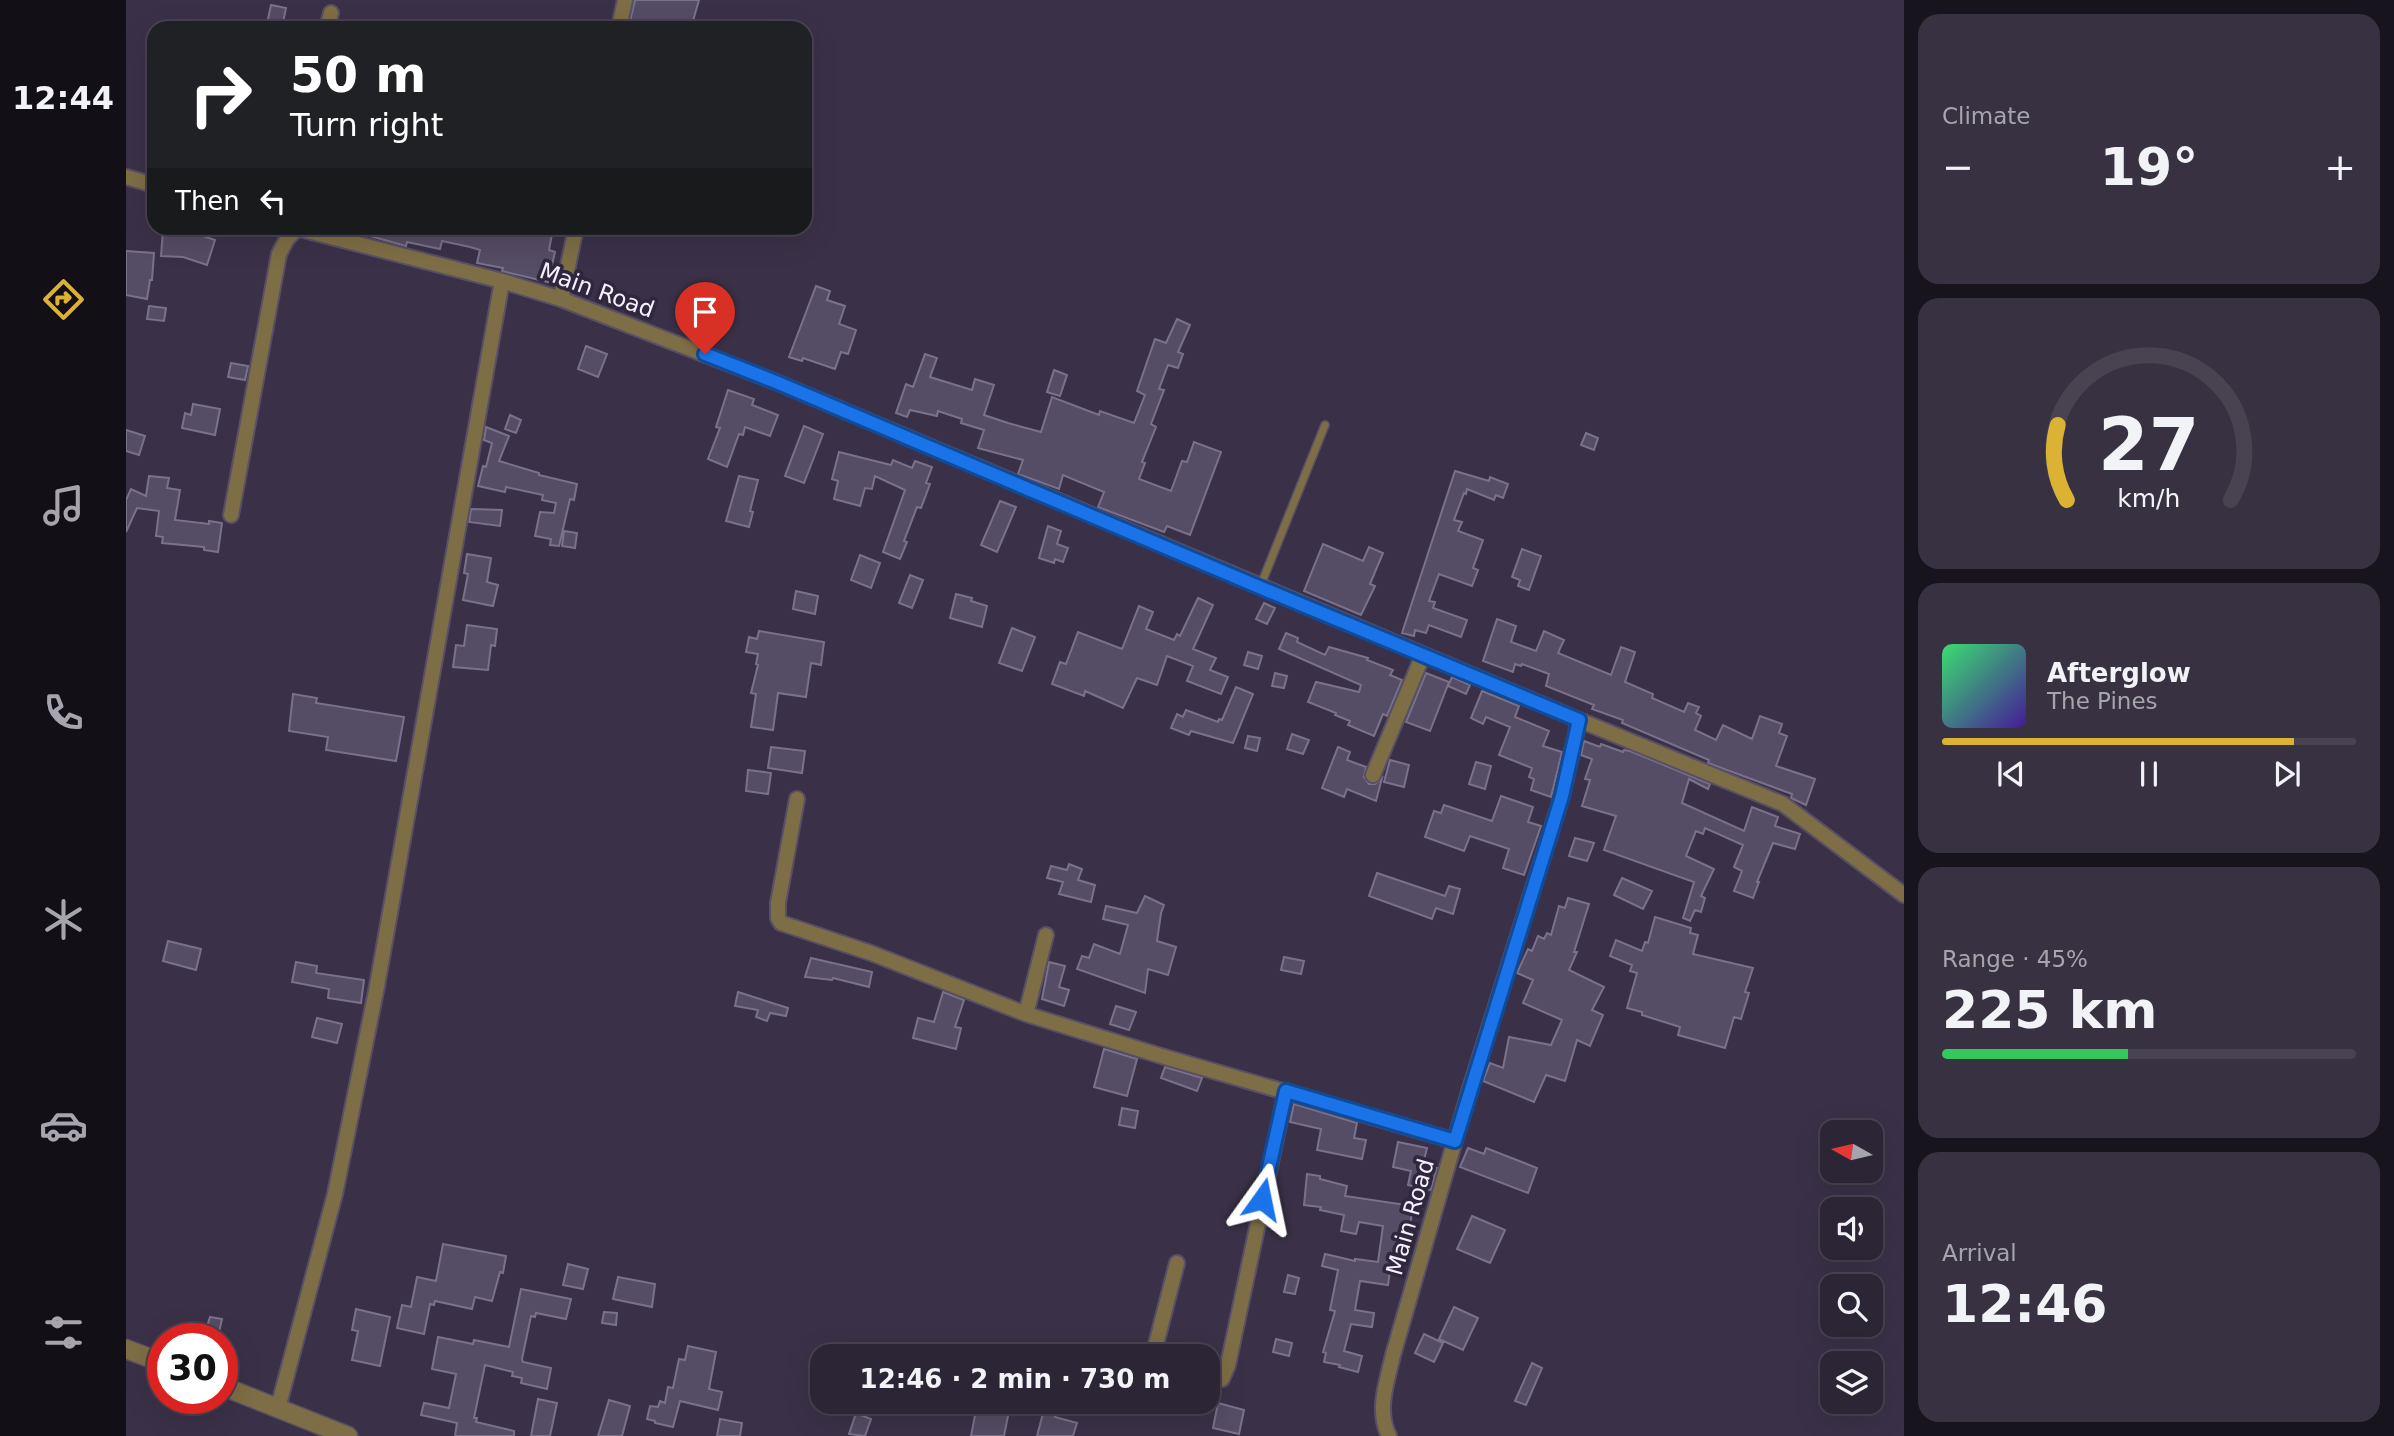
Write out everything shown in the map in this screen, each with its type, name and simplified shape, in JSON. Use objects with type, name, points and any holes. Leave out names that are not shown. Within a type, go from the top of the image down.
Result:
[{"type":"street","points":[[620,21],[625,0]]},
{"type":"street","points":[[329,21],[331,13]]},
{"type":"street","points":[[126,177],[147,183]]},
{"type":"street","points":[[231,515],[279,254],[291,235]]},
{"type":"street","name":"Main Road","points":[[324,235],[561,299],[776,382],[1579,720],[1562,796],[1455,1141],[1382,1399],[1384,1426],[1389,1436]]},
{"type":"street","points":[[561,299],[575,235]]},
{"type":"street","points":[[278,1408],[335,1194],[377,986],[502,281]]},
{"type":"street","points":[[1373,775],[1423,655]]},
{"type":"street","points":[[1579,720],[1783,804],[1898,883],[1904,895]]},
{"type":"street","points":[[797,799],[778,903],[778,918],[781,923],[871,953],[1026,1014],[1146,1052],[1455,1141]]},
{"type":"street","points":[[1026,1014],[1046,935]]},
{"type":"street","points":[[1220,1379],[1228,1365],[1286,1091]]},
{"type":"street","points":[[1156,1344],[1177,1264]]},
{"type":"street","points":[[126,1349],[147,1357]]},
{"type":"street","points":[[238,1392],[348,1436]]},
{"type":"lane","points":[[1259,587],[1325,425]]},
{"type":"building","points":[[635,0],[699,0],[693,21],[630,21]]},
{"type":"building","points":[[271,5],[286,8],[283,21],[268,21]]},
{"type":"building","points":[[163,235],[200,235],[215,240],[207,265],[183,257],[161,256]]},
{"type":"building","points":[[366,235],[552,235],[549,250],[555,252],[548,282],[477,263],[480,250],[470,247],[442,241],[440,249],[407,242],[406,246]]},
{"type":"building","points":[[126,251],[154,253],[147,299],[126,295]]},
{"type":"building","points":[[816,286],[830,291],[827,300],[845,306],[839,324],[856,330],[848,354],[841,352],[835,369],[803,358],[802,361],[789,357]]},
{"type":"building","points":[[149,306],[166,308],[164,321],[147,319]]},
{"type":"building","points":[[1177,319],[1190,325],[1178,352],[1183,354],[1178,368],[1168,365],[1159,389],[1164,390],[1151,424],[1156,427],[1142,462],[1145,463],[1139,479],[1171,491],[1182,461],[1187,462],[1194,442],[1221,452],[1190,535],[1167,526],[1164,532],[1098,507],[1104,492],[1063,475],[1059,489],[1018,474],[1023,460],[978,448],[984,430],[961,423],[962,419],[938,411],[937,416],[910,410],[907,417],[896,413],[906,384],[913,387],[925,354],[937,358],[930,377],[972,390],[975,379],[994,385],[984,415],[1008,423],[1041,432],[1052,397],[1099,415],[1100,411],[1134,423],[1145,395],[1137,391],[1155,339],[1166,343]]},
{"type":"building","points":[[586,346],[607,354],[598,377],[578,369]]},
{"type":"building","points":[[231,363],[248,366],[245,380],[228,377]]},
{"type":"building","points":[[1054,370],[1067,375],[1060,396],[1047,392]]},
{"type":"building","points":[[728,390],[754,399],[752,405],[778,415],[770,436],[745,427],[743,435],[739,434],[727,467],[708,459],[720,428],[716,427]]},
{"type":"building","points":[[193,404],[220,409],[215,435],[182,428],[185,413],[191,415]]},
{"type":"building","points":[[510,415],[521,420],[516,433],[505,429]]},
{"type":"building","points":[[804,426],[823,434],[804,483],[785,476]]},
{"type":"building","points":[[486,427],[509,436],[499,461],[539,475],[577,484],[574,500],[570,499],[559,546],[550,545],[551,539],[535,536],[540,512],[554,513],[556,503],[542,500],[543,495],[506,487],[505,492],[478,486],[492,443],[484,440]]},
{"type":"building","points":[[126,430],[145,436],[139,455],[126,451]]},
{"type":"building","points":[[1586,433],[1598,438],[1594,450],[1581,445]]},
{"type":"building","points":[[839,452],[891,465],[893,460],[912,468],[915,461],[932,467],[926,483],[930,484],[921,508],[917,507],[900,559],[883,552],[905,490],[875,476],[872,489],[865,488],[860,506],[834,499],[838,481],[832,479]]},
{"type":"building","points":[[1455,471],[1489,481],[1490,477],[1508,484],[1503,498],[1496,495],[1494,500],[1467,489],[1466,494],[1464,493],[1454,520],[1462,522],[1458,531],[1483,540],[1473,568],[1478,570],[1472,586],[1439,574],[1429,601],[1435,602],[1433,608],[1467,620],[1461,637],[1429,625],[1426,633],[1415,630],[1414,636],[1402,633]]},
{"type":"building","points":[[149,476],[169,478],[167,488],[180,490],[175,520],[222,523],[218,552],[204,550],[204,547],[162,543],[163,537],[156,536],[159,511],[137,508],[126,532],[126,500],[131,489],[146,496]]},
{"type":"building","points":[[739,476],[758,480],[749,527],[726,521]]},
{"type":"building","points":[[1000,501],[1016,507],[997,552],[981,545]]},
{"type":"building","points":[[471,509],[502,510],[500,526],[469,522]]},
{"type":"building","points":[[1048,526],[1061,531],[1057,544],[1068,548],[1063,562],[1055,559],[1054,563],[1039,558]]},
{"type":"building","points":[[564,531],[577,533],[575,548],[562,546]]},
{"type":"building","points":[[1323,544],[1363,561],[1369,547],[1383,553],[1370,584],[1375,586],[1361,615],[1304,591]]},
{"type":"building","points":[[1522,549],[1541,556],[1529,590],[1518,586],[1520,580],[1512,577]]},
{"type":"building","points":[[467,554],[491,558],[487,582],[498,585],[493,606],[463,600],[468,574],[464,573]]},
{"type":"building","points":[[860,555],[880,563],[871,588],[851,580]]},
{"type":"building","points":[[910,575],[923,580],[912,608],[899,603]]},
{"type":"building","points":[[796,591],[818,596],[815,614],[793,609]]},
{"type":"building","points":[[956,594],[987,606],[982,627],[950,618]]},
{"type":"building","points":[[1198,598],[1213,605],[1193,649],[1216,658],[1210,670],[1228,677],[1221,694],[1187,681],[1193,666],[1167,656],[1157,685],[1137,678],[1123,708],[1085,691],[1084,696],[1052,684],[1060,662],[1066,664],[1078,632],[1122,649],[1139,606],[1153,612],[1146,629],[1174,640],[1177,634],[1180,636]]},
{"type":"building","points":[[1264,603],[1275,608],[1267,624],[1256,619]]},
{"type":"building","points":[[1497,619],[1516,626],[1511,642],[1536,651],[1544,631],[1564,640],[1558,653],[1611,675],[1621,647],[1635,652],[1625,682],[1684,712],[1688,703],[1699,707],[1696,713],[1701,716],[1695,730],[1716,740],[1723,725],[1752,739],[1760,716],[1782,724],[1779,733],[1787,736],[1776,766],[1815,779],[1806,805],[1791,798],[1792,794],[1708,763],[1709,760],[1622,723],[1623,720],[1592,709],[1594,705],[1546,686],[1549,674],[1522,664],[1515,664],[1513,672],[1483,661]]},
{"type":"building","points":[[467,625],[497,629],[495,646],[491,645],[488,670],[453,667],[456,645],[464,646]]},
{"type":"building","points":[[1012,628],[1035,637],[1022,671],[999,663]]},
{"type":"building","points":[[759,631],[824,642],[821,665],[811,663],[806,697],[778,693],[773,730],[751,727],[756,694],[751,693],[758,654],[746,652],[749,637],[757,639]]},
{"type":"building","points":[[1286,633],[1298,638],[1297,642],[1325,655],[1329,647],[1368,658],[1367,660],[1393,670],[1390,675],[1402,680],[1387,716],[1383,714],[1374,736],[1348,725],[1350,721],[1335,715],[1336,713],[1308,702],[1316,682],[1359,692],[1361,685],[1279,649]]},
{"type":"building","points":[[1248,652],[1262,656],[1258,669],[1244,665]]},
{"type":"building","points":[[1275,673],[1287,676],[1284,688],[1272,686]]},
{"type":"building","points":[[1426,673],[1449,682],[1430,731],[1406,722]]},
{"type":"building","points":[[1452,677],[1470,685],[1466,694],[1448,686]]},
{"type":"building","points":[[1236,687],[1253,694],[1233,743],[1191,731],[1189,735],[1171,728],[1177,714],[1183,717],[1186,710],[1218,722],[1219,719],[1222,720]]},
{"type":"building","points":[[1482,691],[1519,706],[1515,717],[1549,731],[1543,746],[1562,752],[1551,797],[1531,790],[1534,779],[1529,777],[1532,768],[1499,755],[1510,727],[1486,717],[1483,724],[1471,718]]},
{"type":"building","points":[[293,694],[317,698],[316,703],[404,717],[396,761],[326,750],[328,737],[289,731]]},
{"type":"building","points":[[1292,734],[1309,740],[1303,754],[1287,749]]},
{"type":"building","points":[[1248,736],[1260,738],[1257,751],[1245,748]]},
{"type":"building","points":[[1584,741],[1623,752],[1630,751],[1710,784],[1708,789],[1689,779],[1682,803],[1744,831],[1752,807],[1778,817],[1775,826],[1800,834],[1795,849],[1773,843],[1753,898],[1734,891],[1742,871],[1734,867],[1743,845],[1705,828],[1703,834],[1696,831],[1686,856],[1714,869],[1701,896],[1705,898],[1701,912],[1695,910],[1690,921],[1683,918],[1694,882],[1604,850],[1616,816],[1582,806],[1590,780],[1585,779],[1592,759],[1581,755]]},
{"type":"building","points":[[771,747],[805,751],[802,773],[768,768]]},
{"type":"building","points":[[1338,747],[1350,752],[1347,760],[1366,767],[1364,777],[1369,784],[1375,784],[1382,778],[1376,801],[1347,789],[1344,797],[1322,788]]},
{"type":"building","points":[[1390,760],[1409,765],[1404,787],[1384,782]]},
{"type":"building","points":[[1476,762],[1491,766],[1485,789],[1469,784]]},
{"type":"building","points":[[748,770],[771,773],[768,794],[746,791]]},
{"type":"building","points":[[1501,796],[1533,807],[1528,822],[1541,826],[1524,875],[1503,868],[1509,849],[1470,836],[1464,851],[1425,837],[1434,811],[1441,813],[1444,805],[1492,821]]},
{"type":"building","points":[[1575,838],[1594,843],[1587,861],[1569,856]]},
{"type":"building","points":[[1069,864],[1082,869],[1078,880],[1095,885],[1091,902],[1059,894],[1063,882],[1047,878],[1051,866],[1067,870]]},
{"type":"building","points":[[1377,873],[1445,896],[1449,886],[1460,889],[1453,914],[1436,908],[1432,919],[1369,896]]},
{"type":"building","points":[[1622,878],[1652,891],[1643,909],[1614,895]]},
{"type":"building","points":[[1145,896],[1164,905],[1157,941],[1176,947],[1168,975],[1148,969],[1145,993],[1077,969],[1082,956],[1089,958],[1094,944],[1120,954],[1128,925],[1103,919],[1106,906],[1137,913]]},
{"type":"building","points":[[1568,898],[1589,904],[1574,952],[1577,952],[1569,970],[1604,987],[1592,1010],[1603,1015],[1590,1046],[1577,1040],[1565,1081],[1546,1075],[1534,1102],[1483,1081],[1490,1063],[1503,1068],[1509,1037],[1551,1045],[1562,1020],[1523,1003],[1533,980],[1517,973],[1528,949],[1532,951],[1538,936],[1544,939],[1547,933],[1551,935],[1559,906],[1565,908]]},
{"type":"building","points":[[1655,917],[1691,928],[1690,933],[1698,935],[1693,954],[1753,968],[1745,992],[1749,993],[1741,1019],[1734,1017],[1725,1048],[1678,1035],[1680,1027],[1627,1008],[1637,973],[1630,971],[1632,965],[1610,956],[1616,940],[1642,951],[1645,942],[1648,943]]},
{"type":"building","points":[[168,941],[201,949],[196,970],[163,961]]},
{"type":"building","points":[[1284,957],[1304,961],[1301,974],[1281,970]]},
{"type":"building","points":[[811,958],[872,972],[869,987],[833,978],[805,977]]},
{"type":"building","points":[[296,962],[317,966],[316,973],[364,980],[361,1003],[328,998],[329,989],[292,982]]},
{"type":"building","points":[[1049,962],[1065,966],[1059,987],[1069,990],[1064,1006],[1042,999]]},
{"type":"building","points":[[738,992],[788,1008],[786,1016],[770,1013],[767,1021],[756,1017],[758,1010],[735,1006]]},
{"type":"building","points":[[943,992],[964,1000],[955,1027],[961,1028],[956,1049],[913,1038],[918,1018],[934,1022]]},
{"type":"building","points":[[1116,1006],[1136,1012],[1129,1030],[1110,1024]]},
{"type":"building","points":[[317,1018],[342,1024],[337,1043],[312,1037]]},
{"type":"building","points":[[1104,1049],[1137,1059],[1127,1096],[1094,1087]]},
{"type":"building","points":[[1165,1067],[1202,1078],[1197,1091],[1161,1078]]},
{"type":"building","points":[[1294,1104],[1357,1123],[1354,1138],[1366,1140],[1362,1159],[1317,1150],[1321,1129],[1290,1122]]},
{"type":"building","points":[[1122,1108],[1138,1111],[1135,1128],[1119,1125]]},
{"type":"building","points":[[1398,1142],[1427,1148],[1423,1164],[1437,1168],[1431,1190],[1408,1185],[1411,1171],[1393,1167]]},
{"type":"building","points":[[1468,1148],[1484,1154],[1486,1148],[1537,1168],[1528,1193],[1460,1167]]},
{"type":"building","points":[[1307,1174],[1347,1186],[1345,1196],[1413,1206],[1405,1259],[1394,1257],[1388,1285],[1360,1281],[1355,1310],[1374,1313],[1372,1327],[1351,1324],[1344,1351],[1362,1356],[1358,1372],[1324,1362],[1326,1353],[1323,1352],[1335,1311],[1330,1310],[1338,1270],[1322,1266],[1325,1254],[1355,1261],[1378,1262],[1383,1226],[1359,1222],[1356,1234],[1341,1231],[1344,1215],[1320,1210],[1321,1207],[1304,1205]]},
{"type":"building","points":[[1472,1216],[1505,1230],[1490,1263],[1457,1249]]},
{"type":"building","points":[[443,1244],[506,1256],[503,1273],[500,1272],[492,1301],[475,1297],[472,1309],[435,1301],[434,1305],[430,1304],[424,1334],[397,1328],[402,1305],[411,1307],[417,1277],[436,1281]]},
{"type":"building","points":[[568,1264],[588,1269],[583,1289],[563,1285]]},
{"type":"building","points":[[1288,1275],[1299,1278],[1295,1294],[1284,1292]]},
{"type":"building","points":[[618,1277],[655,1284],[652,1307],[613,1299]]},
{"type":"building","points":[[521,1289],[571,1299],[566,1319],[536,1313],[535,1317],[531,1316],[522,1359],[523,1362],[551,1368],[547,1389],[521,1383],[522,1378],[512,1376],[513,1372],[485,1365],[474,1418],[477,1418],[476,1422],[514,1431],[514,1436],[455,1436],[457,1423],[421,1415],[424,1403],[449,1408],[456,1374],[432,1369],[438,1337],[509,1347]]},
{"type":"building","points":[[1454,1307],[1478,1318],[1463,1350],[1439,1339]]},
{"type":"building","points":[[356,1309],[390,1317],[380,1366],[352,1360],[358,1331],[352,1330]]},
{"type":"building","points":[[604,1312],[617,1313],[616,1325],[602,1323]]},
{"type":"building","points":[[210,1317],[222,1319],[221,1323],[208,1323]]},
{"type":"building","points":[[1424,1334],[1443,1343],[1434,1362],[1415,1353]]},
{"type":"building","points":[[1276,1339],[1292,1343],[1289,1356],[1273,1352]]},
{"type":"building","points":[[688,1346],[716,1352],[709,1389],[722,1392],[718,1410],[680,1401],[673,1427],[655,1423],[647,1419],[650,1406],[658,1407],[660,1401],[665,1403],[668,1387],[673,1388],[679,1359],[685,1360]]},
{"type":"building","points":[[1532,1363],[1542,1368],[1526,1405],[1515,1401]]},
{"type":"building","points":[[538,1399],[557,1403],[550,1436],[531,1436]]},
{"type":"building","points":[[609,1400],[630,1406],[622,1436],[598,1436]]},
{"type":"building","points":[[1220,1404],[1244,1410],[1239,1434],[1213,1428],[1216,1414],[1220,1414]]},
{"type":"building","points":[[856,1414],[871,1419],[865,1436],[849,1434]]},
{"type":"building","points":[[975,1414],[1008,1414],[1004,1436],[971,1436]]},
{"type":"building","points":[[1043,1414],[1056,1414],[1055,1417],[1077,1423],[1073,1436],[1037,1436]]},
{"type":"building","points":[[720,1419],[742,1423],[740,1436],[717,1436]]},
{"type":"route","points":[[705,354],[1579,720],[1562,796],[1455,1141],[1286,1091],[1262,1199]]}]
